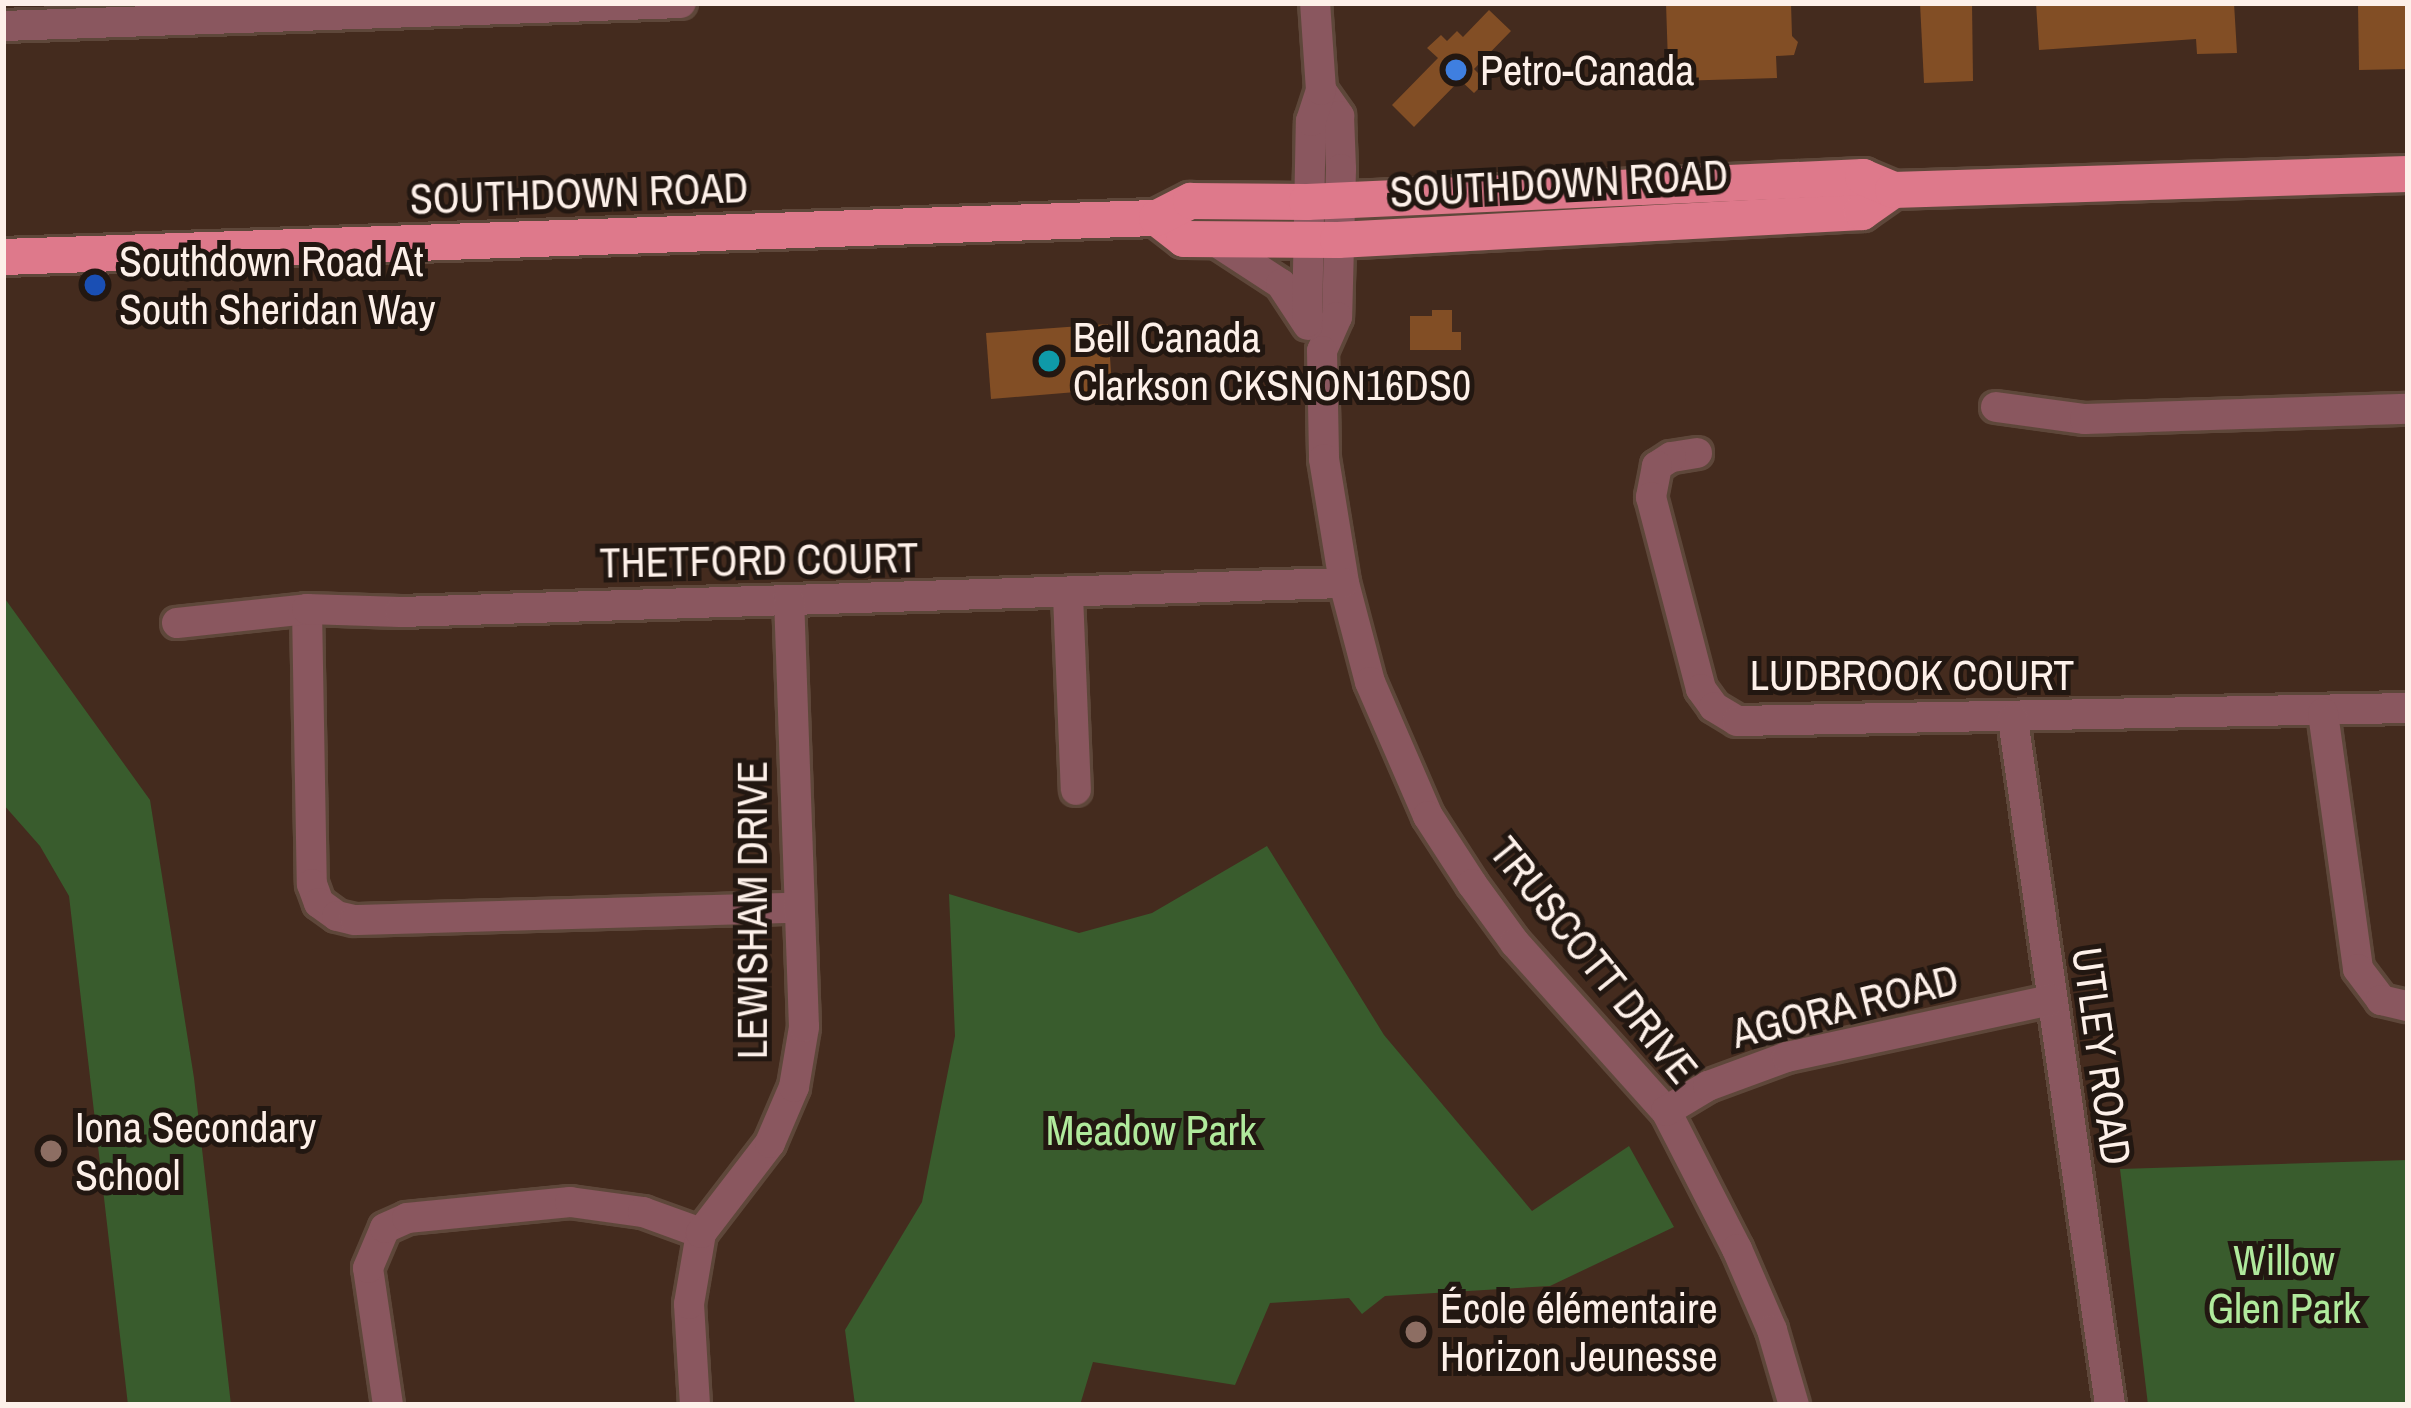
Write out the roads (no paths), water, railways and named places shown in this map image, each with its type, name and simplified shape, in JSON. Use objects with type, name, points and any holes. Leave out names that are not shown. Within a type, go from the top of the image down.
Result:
[{"type":"main road","name":"SOUTHDOWN ROAD","points":[[3,257],[1157,218],[1191,201],[1324,201],[1864,176],[1893,190],[2408,174]]},
{"type":"main road","name":"SOUTHDOWN ROAD","points":[[1157,218],[1184,238],[1322,240],[1862,212],[1893,190]]},
{"type":"street","points":[[3,26],[103,13],[681,3]]},
{"type":"street","name":"TRUSCOTT DRIVE","points":[[1315,3],[1321,90],[1311,121],[1324,201],[1307,322],[1322,351]]},
{"type":"street","points":[[1212,239],[1281,284],[1307,322]]},
{"type":"street","name":"TRUSCOTT DRIVE","points":[[1322,240],[1336,317],[1322,351],[1327,502],[1370,682],[1428,816],[1515,943],[1666,1111],[1737,1249],[1772,1330],[1794,1405]]},
{"type":"street","points":[[1996,407],[2085,419],[2408,409]]},
{"type":"street","name":"LUDBROOK COURT","points":[[1696,453],[1671,457],[1657,466],[1652,496],[1701,688],[1714,707],[1737,721],[2408,708]]},
{"type":"street","name":"THETFORD COURT","points":[[177,622],[307,609],[400,612],[1344,584]]},
{"type":"street","points":[[1068,595],[1076,790]]},
{"type":"street","name":"LEWISHAM DRIVE","points":[[695,1405],[689,1304],[701,1233],[770,1143],[794,1087],[804,1027],[789,600]]},
{"type":"street","points":[[307,609],[312,884],[319,903],[337,916],[355,920],[797,908]]},
{"type":"street","points":[[2323,713],[2358,969],[2381,1000],[2408,1006]]},
{"type":"street","name":"UTLEY ROAD","points":[[2013,719],[2110,1405]]},
{"type":"street","name":"AGORA ROAD","points":[[1666,1111],[1708,1086],[1787,1058],[2051,1000]]},
{"type":"street","points":[[388,1405],[368,1268],[385,1228],[407,1218],[570,1202],[644,1212],[701,1233]]},
{"type":"place","name":"Petro-Canada","points":[[1456,70]]},
{"type":"place","name":"Southdown Road At South Sheridan Way","points":[[95,285]]},
{"type":"place","name":"Bell Canada Clarkson CKSNON16DS0","points":[[1049,361]]},
{"type":"place","name":"Iona Secondary School","points":[[51,1151]]},
{"type":"place","name":"École élémentaire Horizon Jeunesse","points":[[1416,1332]]},
{"type":"park label","name":"Meadow Park","points":[[1151,1130]]},
{"type":"park label","name":"Willow Glen Park","points":[[2284,1284]]}]
